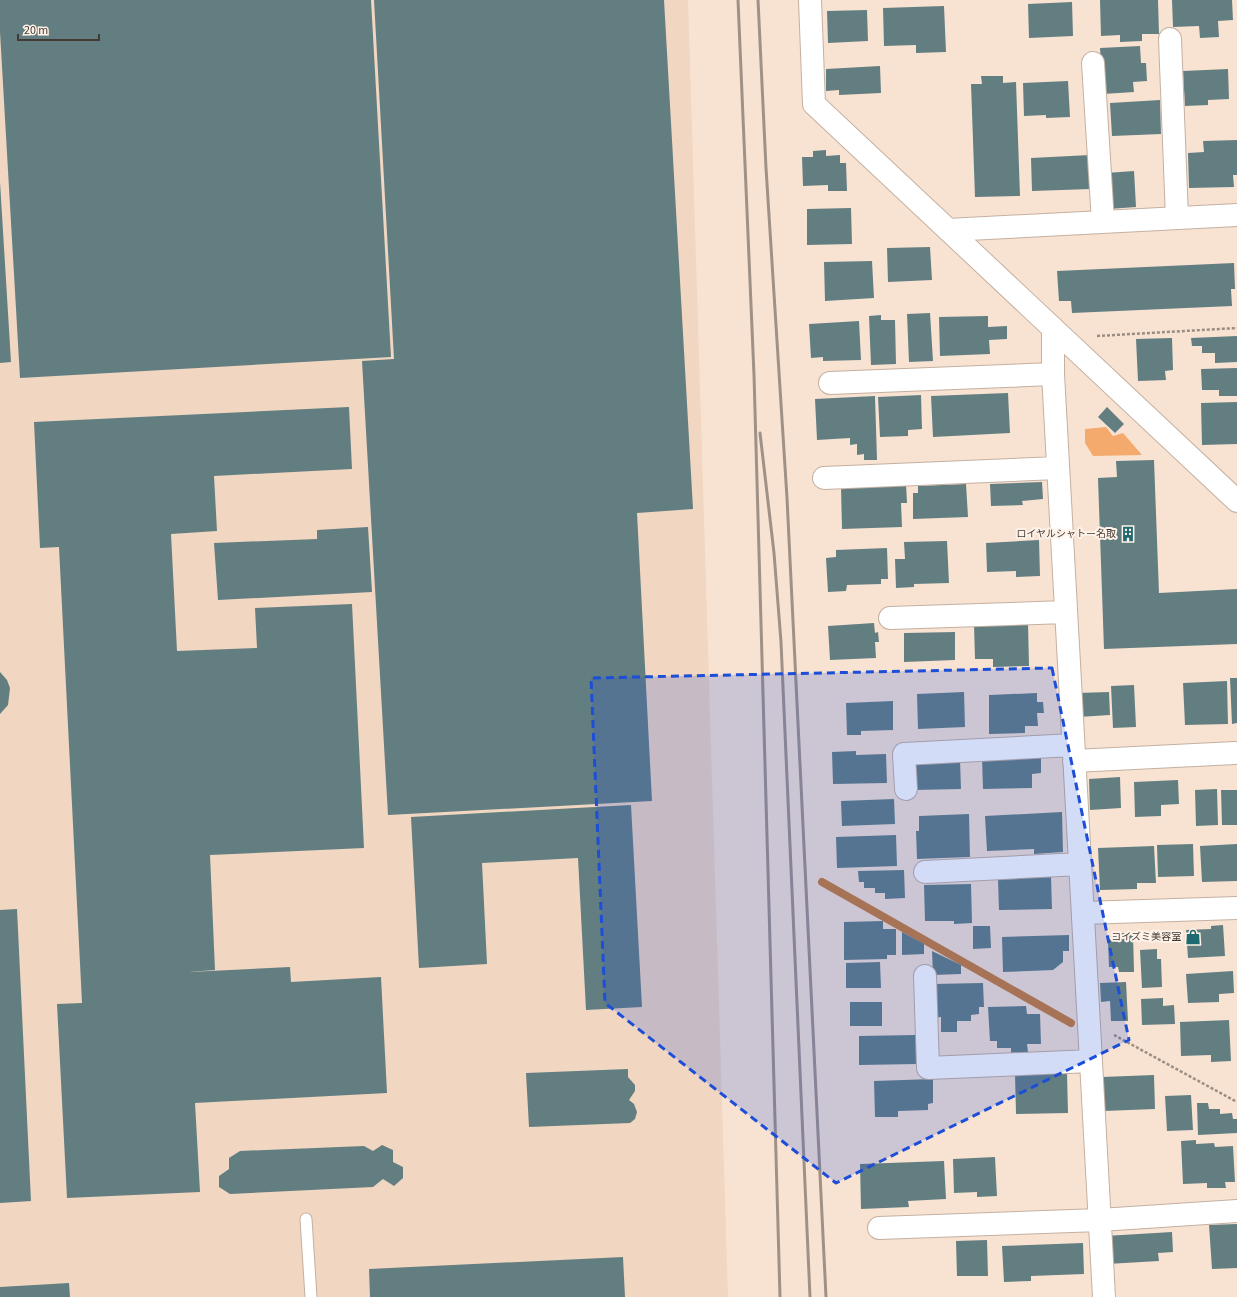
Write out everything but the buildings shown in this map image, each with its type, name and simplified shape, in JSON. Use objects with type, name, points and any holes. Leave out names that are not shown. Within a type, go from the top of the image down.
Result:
[{"type":"street","points":[[810,0],[814,104],[1237,501]]},
{"type":"street","points":[[1170,39],[1177,218]]},
{"type":"street","points":[[1093,63],[1103,222]]},
{"type":"street","points":[[948,230],[1237,215]]},
{"type":"street","points":[[1058,333],[1053,374],[1104,1297]]},
{"type":"street","points":[[830,383],[1053,374]]},
{"type":"street","points":[[824,478],[1058,468]]},
{"type":"street","points":[[890,618],[1066,612]]},
{"type":"street","points":[[906,789],[904,754],[1235,753]]},
{"type":"street","points":[[926,872],[1080,864]]},
{"type":"street","points":[[1083,913],[1237,908]]},
{"type":"street","points":[[926,976],[928,1068],[1091,1061]]},
{"type":"street","points":[[879,1228],[1100,1220],[1237,1211]]},
{"type":"lane","points":[[306,1219],[311,1297]]},
{"type":"path","points":[[1058,333],[1237,328]]},
{"type":"path","points":[[1089,1022],[1237,1102]]},
{"type":"highlighted area","points":[[1052,668],[1129,1040],[836,1183],[605,1003],[591,678]]},
{"type":"shaded area","points":[[0,0],[688,0],[728,1297],[0,1297]]},
{"type":"shaded area","points":[[1106,427],[1113,436],[1123,433],[1142,455],[1093,456],[1085,443],[1085,429]]},
{"type":"waterway","points":[[822,882],[1071,1023]]},
{"type":"railway","points":[[738,0],[754,375],[780,1297]]},
{"type":"railway","points":[[758,0],[766,168],[787,498],[826,1297]]},
{"type":"railway","points":[[760,433],[774,553],[781,642],[810,1297]]},
{"type":"place","name":"ロイヤルシャトー名取","points":[[1128,534]]},
{"type":"place","name":"コイズミ美容室","points":[[1193,937]]}]
